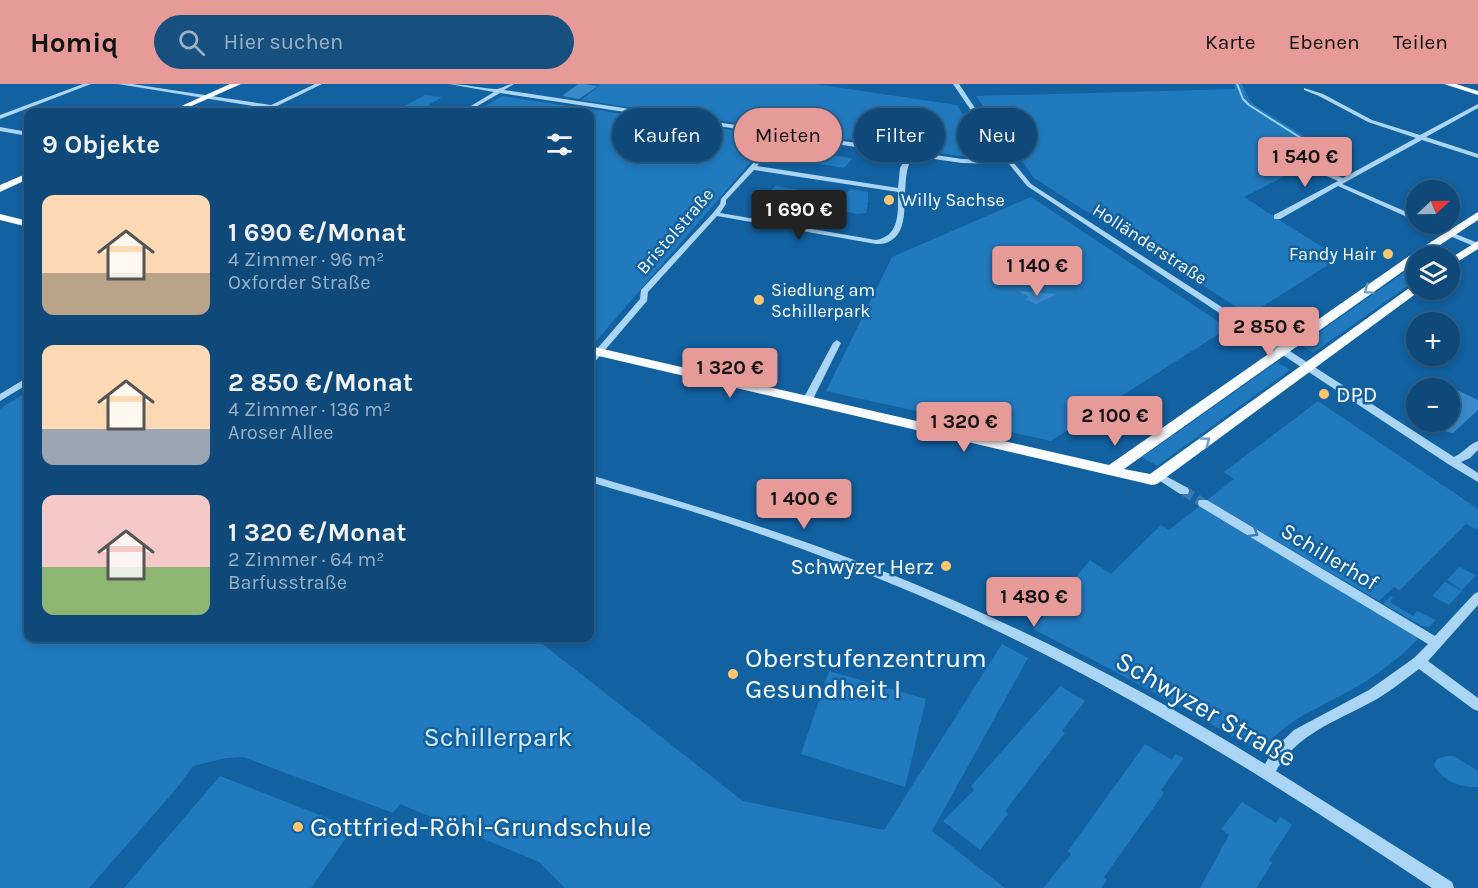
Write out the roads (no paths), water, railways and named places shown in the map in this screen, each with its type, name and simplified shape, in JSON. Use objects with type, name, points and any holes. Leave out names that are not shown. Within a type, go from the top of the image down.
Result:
[{"type":"main road","points":[[180,108],[226,84]]},
{"type":"main road","points":[[173,108],[237,84]]},
{"type":"main road","points":[[1448,84],[1478,93]]},
{"type":"main road","points":[[1467,84],[1478,87]]},
{"type":"main road","points":[[0,183],[24,173]]},
{"type":"main road","points":[[0,189],[24,178]]},
{"type":"main road","points":[[1460,226],[1478,214]]},
{"type":"main road","points":[[0,218],[24,223]]},
{"type":"main road","points":[[1432,246],[1449,234]]},
{"type":"main road","points":[[1460,257],[1477,245]]},
{"type":"main road","points":[[1112,470],[1406,264]]},
{"type":"main road","points":[[594,355],[807,401],[1152,480],[1406,295]]},
{"type":"street","points":[[0,117],[88,84]]},
{"type":"street","points":[[121,84],[270,108],[319,84]]},
{"type":"street","points":[[452,84],[734,126]]},
{"type":"street","points":[[471,108],[511,84]]},
{"type":"street","name":"Holländerstraße","points":[[956,84],[973,108]]},
{"type":"street","points":[[1306,89],[1321,94],[1370,121],[1478,156]]},
{"type":"street","points":[[1276,217],[1478,106]]},
{"type":"street","points":[[0,129],[24,133]]},
{"type":"street","name":"Bristolstraße","points":[[594,353],[644,299],[644,292],[759,162]]},
{"type":"street","points":[[715,214],[884,242],[892,239],[898,226],[903,168],[907,162]]},
{"type":"street","name":"Holländerstraße","points":[[1010,162],[1029,185],[1478,478]]},
{"type":"street","points":[[1308,166],[1406,214]]},
{"type":"street","points":[[754,168],[902,191]]},
{"type":"street","points":[[1449,234],[1477,245]]},
{"type":"street","points":[[807,401],[837,343]]},
{"type":"street","points":[[0,398],[24,383]]},
{"type":"street","points":[[1452,462],[1466,456],[1478,444]]},
{"type":"street","points":[[1158,475],[1184,491]]},
{"type":"street","name":"Schwyzer Straße","points":[[594,480],[774,535],[923,592],[1093,674],[1268,772],[1446,888]]},
{"type":"street","name":"Schillerhof","points":[[1203,503],[1436,643]]},
{"type":"street","points":[[1268,772],[1279,753],[1299,734],[1374,694],[1419,662],[1478,597]]},
{"type":"street","points":[[1419,662],[1478,705]]},
{"type":"waterway","points":[[1237,84],[1243,99],[1249,105],[1326,154]]},
{"type":"tunnel","points":[[1184,491],[1203,503]]},
{"type":"place","name":"Willy Sachse","points":[[889,200]]},
{"type":"place","name":"Fandy Hair","points":[[1388,254]]},
{"type":"place","name":"Siedlung am Schillerpark","points":[[759,300]]},
{"type":"place","name":"DPD","points":[[1324,394]]},
{"type":"place","name":"Schwyzer Herz","points":[[946,566]]},
{"type":"place","name":"Oberstufenzentrum Gesundheit I","points":[[733,674]]},
{"type":"place","name":"Gottfried-Röhl-Grundschule","points":[[298,827]]},
{"type":"park label","name":"Schillerpark","points":[[498,737]]}]
